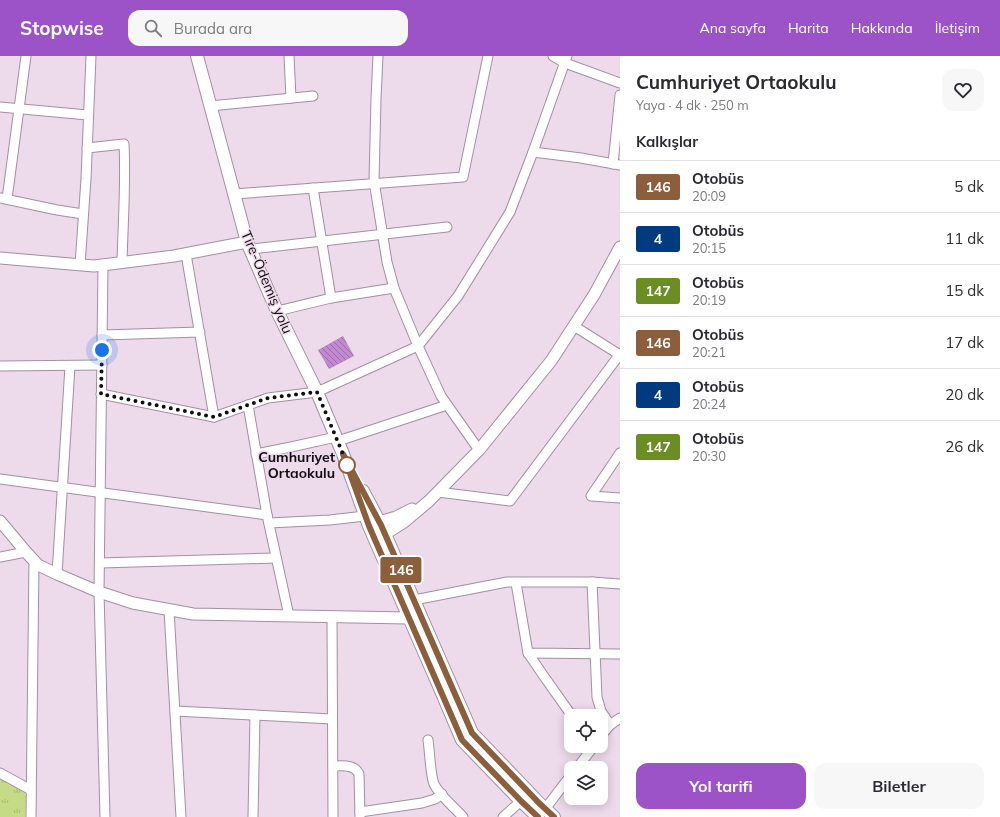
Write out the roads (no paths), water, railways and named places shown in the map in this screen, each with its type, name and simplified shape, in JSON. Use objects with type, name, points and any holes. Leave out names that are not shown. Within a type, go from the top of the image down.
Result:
[{"type":"main road","name":"Tire-Ödemiş yolu","points":[[197,56],[249,245],[276,311],[317,392],[371,521],[379,536]]},
{"type":"main road","points":[[379,536],[414,600],[472,733],[546,814]]},
{"type":"main road","points":[[379,536],[409,618],[462,740],[521,801],[546,814]]},
{"type":"street","points":[[26,56],[20,109],[4,199],[83,214]]},
{"type":"street","points":[[80,265],[86,179],[91,56]]},
{"type":"street","points":[[289,56],[291,98]]},
{"type":"street","points":[[378,56],[375,184],[387,262],[394,288],[418,346],[442,396],[479,450]]},
{"type":"street","points":[[234,194],[463,177],[488,56]]},
{"type":"street","points":[[553,56],[566,59],[620,83]]},
{"type":"street","points":[[101,394],[214,417],[268,398],[317,392],[418,346],[458,296],[510,212],[566,59]]},
{"type":"street","points":[[533,152],[616,164],[620,95]]},
{"type":"street","points":[[210,106],[313,96]]},
{"type":"street","points":[[0,107],[88,115]]},
{"type":"street","points":[[87,148],[124,144],[122,262]]},
{"type":"street","points":[[313,188],[331,298]]},
{"type":"street","points":[[0,258],[94,266],[249,245],[321,241],[447,227]]},
{"type":"street","points":[[379,536],[404,522],[429,501],[479,450],[551,361],[594,295],[620,247]]},
{"type":"street","points":[[186,254],[214,417]]},
{"type":"street","points":[[103,265],[99,592],[105,817]]},
{"type":"street","points":[[276,311],[331,298],[394,288]]},
{"type":"street","points":[[438,492],[510,501],[620,355],[574,326]]},
{"type":"street","points":[[102,335],[200,332]]},
{"type":"street","points":[[0,366],[102,365]]},
{"type":"street","points":[[57,574],[70,366]]},
{"type":"street","points":[[248,405],[268,519],[289,616]]},
{"type":"street","points":[[256,454],[337,439],[447,405]]},
{"type":"street","points":[[620,453],[590,496],[620,498]]},
{"type":"street","points":[[0,479],[268,519],[371,521],[396,517],[429,501]]},
{"type":"street","points":[[0,521],[38,565],[99,592],[133,603],[192,614],[409,618]]},
{"type":"street","points":[[0,557],[26,552]]},
{"type":"street","points":[[100,563],[276,558]]},
{"type":"street","points":[[31,817],[34,560]]},
{"type":"street","points":[[414,600],[507,582],[592,582],[620,584]]},
{"type":"street","points":[[592,582],[598,697],[599,704],[610,725]]},
{"type":"street","points":[[516,583],[528,653],[567,709]]},
{"type":"street","points":[[169,610],[181,817]]},
{"type":"street","points":[[332,617],[333,817]]},
{"type":"street","points":[[528,653],[620,654]]},
{"type":"street","points":[[175,711],[332,719]]},
{"type":"street","points":[[253,817],[255,715]]},
{"type":"street","points":[[608,727],[620,718]]},
{"type":"street","points":[[428,740],[433,780],[438,790],[463,817]]},
{"type":"street","points":[[582,761],[589,753]]},
{"type":"street","points":[[333,766],[351,766],[356,768],[358,771],[360,814],[422,803],[435,799],[442,794]]},
{"type":"street","points":[[0,773],[31,790]]},
{"type":"street","points":[[546,814],[564,786]]},
{"type":"street","points":[[503,817],[521,801]]},
{"type":"place","name":"Cumhuriyet Ortaokulu","points":[[347,465]]}]
